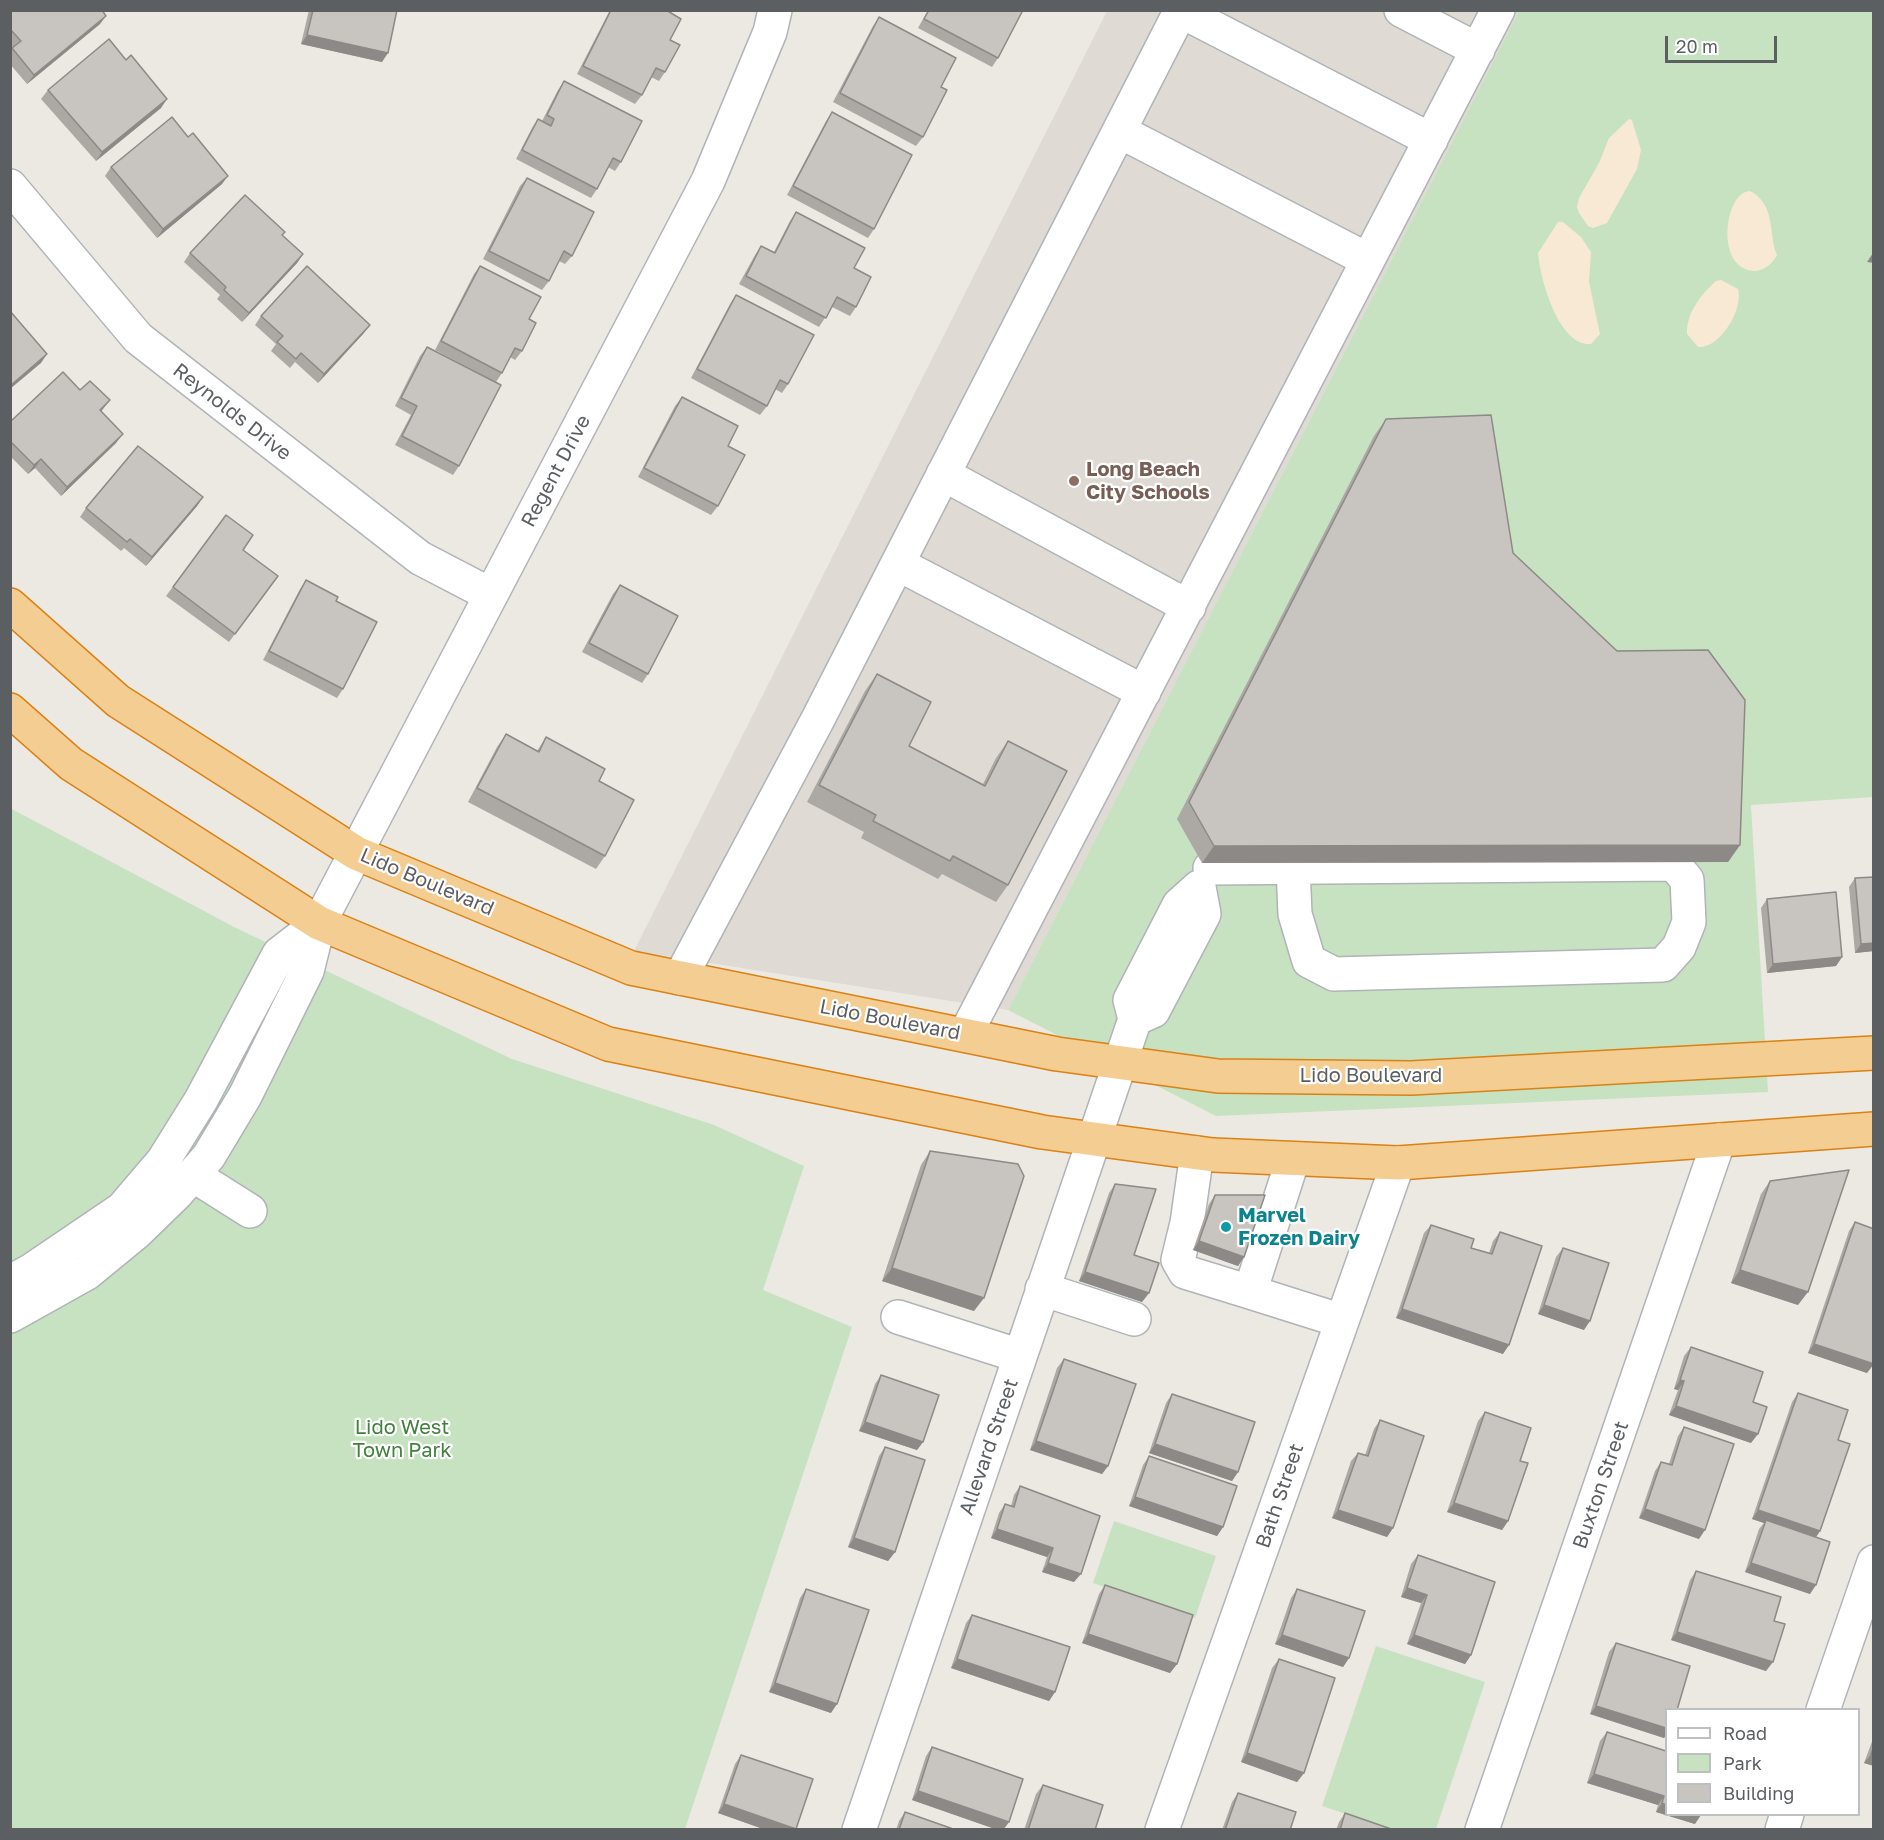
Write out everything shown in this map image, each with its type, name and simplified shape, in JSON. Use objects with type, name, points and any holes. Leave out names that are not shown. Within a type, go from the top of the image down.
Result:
[{"type":"highway","name":"Lido Boulevard","points":[[10,605],[118,701],[356,853],[631,968],[1118,1064],[1218,1076],[1411,1078],[1874,1053]]},
{"type":"highway","points":[[10,710],[71,764],[319,923],[608,1044],[1042,1132],[1197,1153],[1398,1163],[1874,1129]]},
{"type":"street","name":"Regent Drive","points":[[319,923],[708,181],[770,32],[775,10]]},
{"type":"street","points":[[1401,10],[1478,50]]},
{"type":"street","points":[[965,1035],[1498,10]]},
{"type":"street","points":[[680,978],[898,564],[1181,11],[1431,140]]},
{"type":"street","points":[[1119,131],[1368,261]]},
{"type":"street","name":"Reynolds Drive","points":[[10,186],[138,338],[420,558],[491,595]]},
{"type":"street","points":[[943,474],[1189,607]]},
{"type":"street","points":[[898,564],[1144,692]]},
{"type":"street","points":[[1432,833],[1432,867]]},
{"type":"street","points":[[1205,877],[1227,836]]},
{"type":"street","points":[[1205,877],[1293,867],[1674,864],[1687,880],[1689,922],[1679,947],[1663,965],[1334,974],[1309,961],[1295,914],[1293,867]]},
{"type":"street","name":"Allevard Street","points":[[859,1830],[1118,1064],[1135,1019],[1153,1011],[1204,914],[1205,877]]},
{"type":"street","points":[[10,1316],[87,1273],[137,1232],[209,1156],[245,1096],[307,971],[319,923]]},
{"type":"street","points":[[10,1282],[32,1270],[122,1209],[163,1161],[201,1100],[279,954],[319,923]]},
{"type":"street","name":"Buxton Street","points":[[1482,1830],[1719,1140]]},
{"type":"street","points":[[1197,1153],[1188,1223],[1178,1260],[1185,1272],[1342,1321]]},
{"type":"street","points":[[1250,1292],[1293,1158]]},
{"type":"street","name":"Bath Street","points":[[1162,1830],[1398,1163]]},
{"type":"street","points":[[193,1175],[250,1211]]},
{"type":"street","points":[[1042,1289],[1134,1319]]},
{"type":"street","points":[[898,1317],[1020,1356]]},
{"type":"street","points":[[1824,1708],[1874,1562]]},
{"type":"shaded area","name":"Long Beach City Schools","points":[[1107,11],[1519,11],[1008,1010],[634,951]]},
{"type":"green space","points":[[1519,11],[1873,11],[1873,797],[1751,805],[1768,1092],[1216,1116],[1008,1010]]},
{"type":"green space","name":"Lido West Town Park","points":[[10,808],[236,928],[512,1059],[714,1125],[804,1166],[763,1290],[852,1327],[685,1829],[11,1829]]},
{"type":"green space","points":[[1114,1521],[1216,1556],[1195,1618],[1093,1583]]},
{"type":"green space","points":[[1376,1646],[1485,1682],[1436,1829],[1391,1829],[1322,1806]]},
{"type":"sand","points":[[1629,119],[1632,120],[1641,150],[1637,169],[1607,223],[1593,228],[1588,226],[1579,213],[1577,207],[1579,198],[1599,163],[1609,138]]},
{"type":"sand","points":[[1750,191],[1759,197],[1768,212],[1777,255],[1768,266],[1756,271],[1743,268],[1734,259],[1729,246],[1729,217],[1741,194]]},
{"type":"sand","points":[[1558,222],[1563,222],[1581,237],[1591,252],[1589,282],[1600,334],[1591,344],[1580,342],[1570,335],[1553,309],[1547,294],[1538,253]]},
{"type":"sand","points":[[1721,280],[1738,289],[1739,297],[1734,317],[1722,335],[1714,342],[1698,347],[1687,334],[1689,319],[1705,292],[1716,281]]},
{"type":"building","points":[[10,10],[102,10],[106,16],[34,75],[12,48],[21,41],[10,29]]},
{"type":"building","points":[[313,10],[397,10],[388,53],[307,35]]},
{"type":"building","points":[[611,10],[666,10],[681,19],[670,40],[680,45],[665,72],[656,68],[642,95],[583,66]]},
{"type":"building","points":[[929,10],[1023,10],[998,58],[924,19]]},
{"type":"building","points":[[879,17],[956,58],[941,87],[947,90],[923,137],[840,93]]},
{"type":"building","points":[[109,39],[126,60],[131,55],[167,99],[102,152],[48,90]]},
{"type":"building","points":[[564,81],[642,121],[621,162],[613,158],[597,189],[522,150],[538,119],[551,126],[554,119],[547,115]]},
{"type":"building","points":[[832,112],[912,155],[874,229],[793,186]]},
{"type":"building","points":[[172,117],[188,137],[193,133],[228,176],[163,229],[111,167]]},
{"type":"building","points":[[527,178],[594,212],[572,256],[564,251],[549,281],[489,251]]},
{"type":"building","points":[[245,195],[285,232],[282,235],[303,254],[249,313],[224,290],[226,287],[190,253]]},
{"type":"building","points":[[796,212],[865,248],[854,268],[871,277],[856,307],[837,297],[826,318],[746,276],[761,246],[775,253]]},
{"type":"building","points":[[307,266],[370,325],[324,374],[301,353],[296,359],[277,342],[283,336],[261,316]]},
{"type":"building","points":[[480,266],[541,297],[529,319],[536,323],[522,351],[515,348],[502,373],[441,341]]},
{"type":"building","points":[[736,295],[814,335],[788,384],[780,380],[767,406],[697,369]]},
{"type":"building","points":[[10,311],[47,354],[10,386]]},
{"type":"building","points":[[427,347],[501,385],[459,466],[402,436],[417,406],[401,398]]},
{"type":"building","points":[[63,372],[80,390],[90,381],[110,400],[100,410],[123,434],[67,487],[41,459],[34,465],[10,441],[10,422]]},
{"type":"building","points":[[682,397],[738,426],[728,446],[745,455],[718,506],[644,468]]},
{"type":"building","points":[[1491,415],[1513,553],[1617,651],[1708,650],[1745,700],[1740,845],[1214,846],[1189,802],[1386,419]]},
{"type":"building","points":[[138,446],[203,497],[152,557],[130,539],[127,542],[86,508]]},
{"type":"building","points":[[226,515],[253,535],[243,550],[278,576],[235,634],[173,587]]},
{"type":"building","points":[[306,580],[338,597],[336,601],[377,622],[343,689],[269,651]]},
{"type":"building","points":[[620,585],[678,616],[648,674],[589,643]]},
{"type":"building","points":[[877,674],[931,702],[909,746],[985,786],[1008,741],[1067,771],[1008,885],[953,856],[950,861],[873,821],[876,815],[819,785]]},
{"type":"building","points":[[506,734],[539,752],[546,737],[605,769],[599,781],[634,800],[605,856],[477,788]]},
{"type":"building","points":[[1874,877],[1874,943],[1861,944],[1855,878]]},
{"type":"building","points":[[1836,892],[1842,957],[1773,964],[1767,899]]},
{"type":"building","points":[[930,1151],[1018,1164],[1024,1176],[984,1298],[892,1268]]},
{"type":"building","points":[[1849,1170],[1808,1292],[1740,1270],[1770,1181]]},
{"type":"building","points":[[1115,1184],[1156,1189],[1134,1255],[1159,1263],[1149,1293],[1085,1272]]},
{"type":"building","name":"Marvel Frozen Dairy","points":[[1215,1195],[1265,1195],[1244,1257],[1199,1241]]},
{"type":"building","points":[[1855,1222],[1874,1229],[1874,1364],[1814,1344]]},
{"type":"building","points":[[1431,1225],[1474,1239],[1471,1248],[1492,1254],[1500,1232],[1542,1246],[1509,1345],[1402,1309]]},
{"type":"building","points":[[1563,1248],[1609,1263],[1590,1321],[1544,1305]]},
{"type":"building","points":[[1691,1347],[1763,1372],[1753,1402],[1767,1407],[1758,1434],[1676,1406],[1684,1381],[1680,1380]]},
{"type":"building","points":[[1064,1359],[1136,1384],[1108,1466],[1036,1441]]},
{"type":"building","points":[[881,1375],[939,1395],[923,1442],[865,1422]]},
{"type":"building","points":[[1798,1393],[1848,1410],[1838,1440],[1850,1444],[1820,1531],[1758,1510]]},
{"type":"building","points":[[1172,1394],[1255,1422],[1238,1472],[1155,1444]]},
{"type":"building","points":[[1485,1412],[1531,1428],[1520,1461],[1528,1463],[1508,1521],[1454,1503]]},
{"type":"building","points":[[1380,1420],[1424,1436],[1393,1528],[1338,1510],[1358,1453],[1368,1456]]},
{"type":"building","points":[[1684,1427],[1734,1444],[1705,1530],[1645,1509],[1661,1462],[1672,1465]]},
{"type":"building","points":[[885,1447],[925,1460],[895,1552],[854,1538]]},
{"type":"building","points":[[1149,1456],[1237,1486],[1223,1527],[1135,1497]]},
{"type":"building","points":[[1020,1486],[1100,1516],[1081,1574],[1048,1563],[1053,1548],[997,1529],[1005,1504],[1014,1507]]},
{"type":"building","points":[[1766,1520],[1830,1542],[1816,1585],[1751,1563]]},
{"type":"building","points":[[1418,1555],[1495,1582],[1471,1655],[1414,1635],[1427,1595],[1407,1588]]},
{"type":"building","points":[[1696,1571],[1781,1597],[1774,1621],[1785,1624],[1773,1662],[1677,1632]]},
{"type":"building","points":[[1105,1585],[1193,1615],[1177,1664],[1088,1634]]},
{"type":"building","points":[[806,1589],[869,1610],[837,1704],[775,1683]]},
{"type":"building","points":[[1297,1589],[1365,1611],[1349,1658],[1282,1635]]},
{"type":"building","points":[[972,1615],[1070,1647],[1055,1692],[957,1659]]},
{"type":"building","points":[[1616,1643],[1690,1666],[1678,1708],[1665,1708],[1665,1728],[1596,1706]]},
{"type":"building","points":[[1279,1659],[1335,1678],[1304,1773],[1247,1753]]},
{"type":"building","points":[[1607,1732],[1665,1751],[1665,1804],[1662,1803],[1664,1796],[1594,1774]]},
{"type":"building","points":[[932,1747],[1023,1779],[1009,1822],[918,1791]]},
{"type":"building","points":[[741,1755],[813,1779],[796,1829],[724,1804]]},
{"type":"building","points":[[1043,1785],[1103,1805],[1095,1830],[1028,1830]]},
{"type":"building","points":[[1238,1793],[1296,1812],[1290,1830],[1225,1830]]},
{"type":"building","points":[[905,1812],[956,1830],[899,1830]]},
{"type":"building","points":[[1345,1813],[1394,1830],[1340,1830]]},
{"type":"place","name":"Long Beach City Schools","points":[[1074,481]]},
{"type":"place","name":"Marvel Frozen Dairy","points":[[1226,1227]]}]
